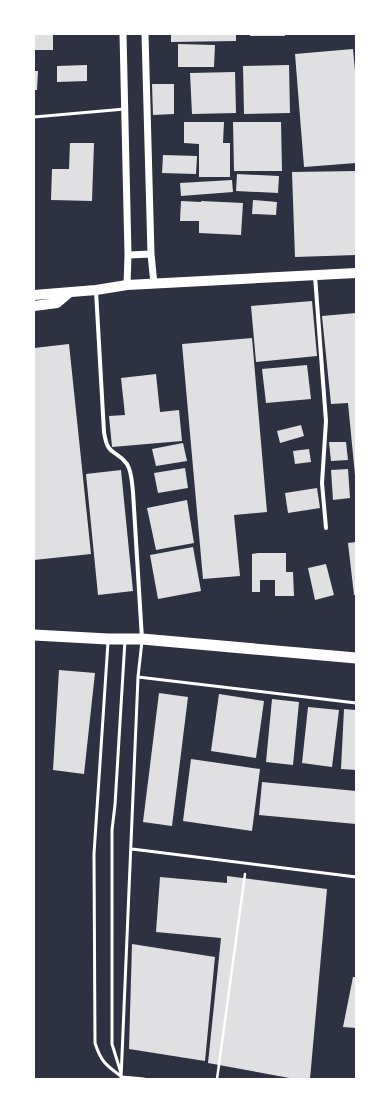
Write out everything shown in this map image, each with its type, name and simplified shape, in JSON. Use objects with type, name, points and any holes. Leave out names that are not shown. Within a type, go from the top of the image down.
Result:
[{"type":"highway","points":[[34,635],[108,639],[142,639],[356,658]]},
{"type":"main road","points":[[34,296],[154,284],[356,273]]},
{"type":"main road","points":[[34,306],[57,303],[70,292]]},
{"type":"street","points":[[124,34],[128,255],[127,286]]},
{"type":"street","points":[[145,34],[151,254],[154,284]]},
{"type":"street","points":[[128,255],[151,254]]},
{"type":"street","points":[[315,276],[326,421],[322,483],[326,528]]},
{"type":"street","points":[[96,290],[104,432],[110,451],[127,464],[131,475],[142,639]]},
{"type":"lane","points":[[34,118],[125,109]]},
{"type":"lane","points":[[108,639],[94,854],[95,1043],[99,1055],[106,1066],[122,1078],[144,1079]]},
{"type":"lane","points":[[122,1078],[112,1044],[112,830],[115,805],[125,639]]},
{"type":"lane","points":[[122,1078],[138,678],[142,639]]},
{"type":"lane","points":[[138,678],[356,703]]},
{"type":"lane","points":[[132,849],[356,877]]},
{"type":"path","points":[[217,1079],[246,864]]},
{"type":"building","points":[[34,34],[53,34],[53,50],[34,50]]},
{"type":"building","points":[[171,34],[236,34],[236,41],[171,42]]},
{"type":"building","points":[[250,34],[285,34],[285,36],[250,36]]},
{"type":"building","points":[[178,44],[215,45],[214,67],[178,67]]},
{"type":"building","points":[[353,49],[356,82],[356,163],[304,167],[295,54]]},
{"type":"building","points":[[87,65],[87,81],[57,82],[57,66]]},
{"type":"building","points":[[289,65],[290,113],[244,114],[243,66]]},
{"type":"building","points":[[34,71],[38,71],[37,90],[34,90]]},
{"type":"building","points":[[235,72],[236,113],[192,114],[190,73]]},
{"type":"building","points":[[152,84],[174,84],[174,114],[153,115]]},
{"type":"building","points":[[184,122],[224,122],[223,143],[230,143],[230,177],[199,177],[199,144],[184,143]]},
{"type":"building","points":[[233,122],[281,122],[282,171],[234,171]]},
{"type":"building","points":[[70,143],[94,143],[92,201],[51,200],[52,169],[69,169]]},
{"type":"building","points":[[163,155],[197,156],[196,174],[162,173]]},
{"type":"building","points":[[356,171],[356,255],[295,257],[292,172]]},
{"type":"building","points":[[237,174],[279,176],[278,193],[236,191]]},
{"type":"building","points":[[232,180],[233,192],[181,196],[180,183]]},
{"type":"building","points":[[253,200],[277,202],[276,215],[252,214]]},
{"type":"building","points":[[181,201],[243,203],[241,235],[199,233],[199,221],[180,221]]},
{"type":"building","points":[[312,301],[317,356],[256,362],[251,306]]},
{"type":"building","points":[[356,313],[355,475],[348,403],[331,404],[322,316]]},
{"type":"building","points":[[252,338],[267,512],[234,515],[240,576],[203,579],[182,344]]},
{"type":"building","points":[[69,344],[91,554],[34,560],[34,348]]},
{"type":"building","points":[[307,365],[311,399],[266,403],[262,369]]},
{"type":"building","points":[[156,374],[160,412],[179,410],[182,441],[112,447],[109,416],[125,415],[121,378]]},
{"type":"building","points":[[301,425],[304,436],[280,443],[277,431]]},
{"type":"building","points":[[329,442],[346,442],[348,460],[331,461]]},
{"type":"building","points":[[183,443],[187,461],[156,466],[152,449]]},
{"type":"building","points":[[309,449],[311,462],[295,464],[293,451]]},
{"type":"building","points":[[185,468],[188,488],[158,493],[154,473]]},
{"type":"building","points":[[348,469],[350,498],[333,500],[331,470]]},
{"type":"building","points":[[121,470],[133,591],[98,595],[86,474]]},
{"type":"building","points":[[317,488],[320,508],[288,513],[285,493]]},
{"type":"building","points":[[187,500],[194,543],[156,550],[147,508]]},
{"type":"building","points":[[356,542],[356,595],[354,595],[348,543]]},
{"type":"building","points":[[193,547],[201,591],[158,599],[150,555]]},
{"type":"building","points":[[286,553],[286,572],[293,572],[294,596],[275,596],[275,580],[260,580],[260,592],[252,592],[252,554]]},
{"type":"building","points":[[326,564],[334,595],[315,600],[308,568]]},
{"type":"building","points":[[59,670],[95,673],[84,774],[53,770]]},
{"type":"building","points":[[159,693],[188,697],[172,826],[143,822]]},
{"type":"building","points":[[219,694],[264,701],[256,758],[211,751]]},
{"type":"building","points":[[272,699],[299,702],[293,765],[266,762]]},
{"type":"building","points":[[308,707],[339,710],[332,767],[302,763]]},
{"type":"building","points":[[344,709],[356,710],[356,770],[341,769]]},
{"type":"building","points":[[191,759],[260,769],[252,831],[183,821]]},
{"type":"building","points":[[262,782],[356,791],[356,824],[259,815]]},
{"type":"building","points":[[227,876],[327,889],[310,1079],[295,1079],[208,1063],[221,938],[156,932],[160,877],[227,883]]},
{"type":"building","points":[[132,944],[215,957],[205,1061],[129,1049]]},
{"type":"building","points":[[353,977],[356,977],[356,1028],[343,1027]]}]
